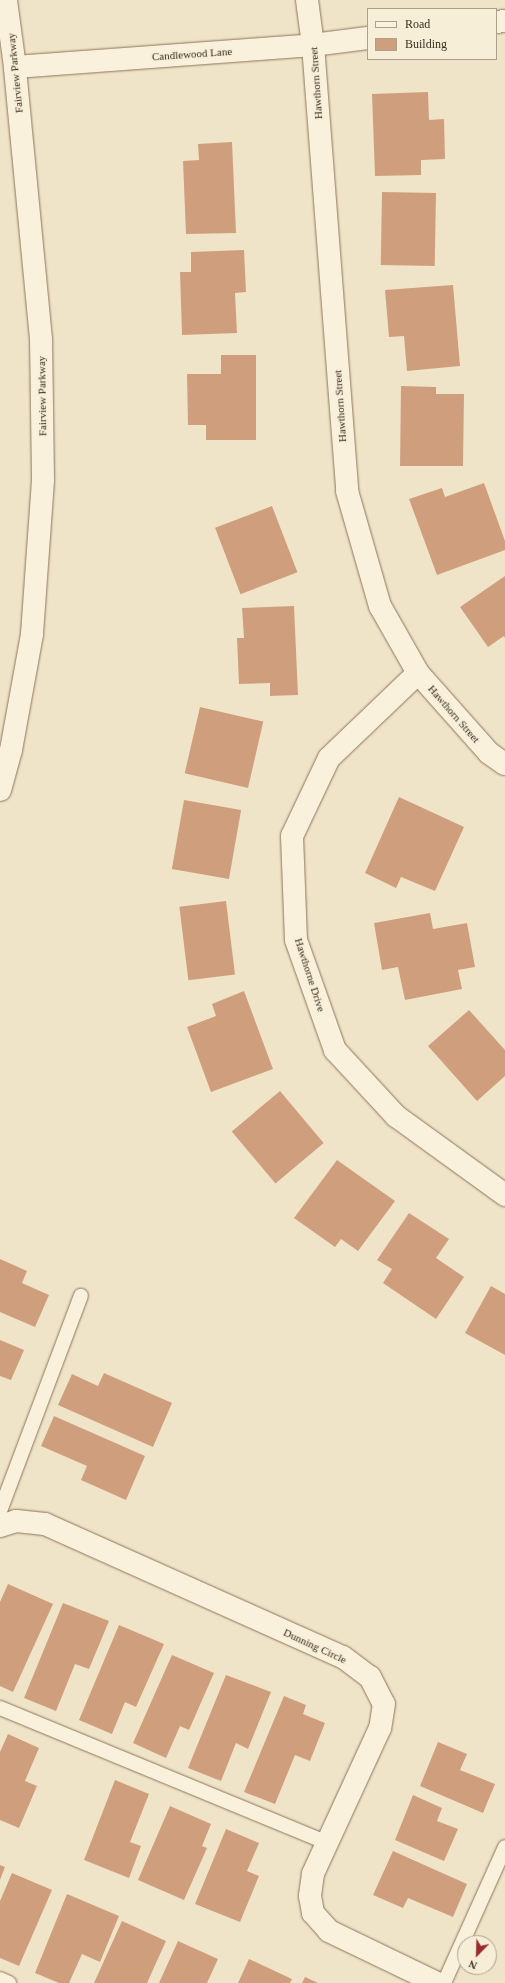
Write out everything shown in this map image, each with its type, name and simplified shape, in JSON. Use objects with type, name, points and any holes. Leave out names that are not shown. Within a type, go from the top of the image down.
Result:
[{"type":"street","name":"Fairview Parkway","points":[[0,790],[11,750],[32,634],[43,480],[41,339],[15,67],[6,0]]},
{"type":"street","name":"Hawthorn Street","points":[[307,0],[313,45],[347,491],[380,606],[418,673],[489,753],[505,764]]},
{"type":"street","name":"Candlewood Lane","points":[[15,67],[313,45],[367,38]]},
{"type":"street","name":"Hawthorne Drive","points":[[418,673],[329,758],[292,836],[296,940],[335,1050],[396,1116],[505,1195]]},
{"type":"street","name":"Dunning Circle","points":[[0,1526],[16,1521],[45,1524],[343,1657],[370,1677],[384,1704],[380,1728],[313,1874],[310,1896],[313,1913],[329,1931],[437,1983]]},
{"type":"lane","points":[[0,1511],[4,1488],[81,1296]]},
{"type":"lane","points":[[0,1708],[327,1843]]},
{"type":"lane","points":[[444,1983],[505,1847]]},
{"type":"lane","points":[[0,1979],[9,1983]]},
{"type":"building","points":[[428,92],[429,120],[444,119],[445,159],[421,160],[421,175],[375,176],[372,94]]},
{"type":"building","points":[[232,142],[236,233],[186,234],[183,161],[199,160],[198,144]]},
{"type":"building","points":[[382,192],[436,193],[435,266],[381,265]]},
{"type":"building","points":[[244,250],[246,292],[235,293],[237,333],[182,335],[180,272],[191,272],[191,252]]},
{"type":"building","points":[[453,285],[460,366],[407,371],[404,336],[389,337],[385,290]]},
{"type":"building","points":[[221,355],[256,355],[256,440],[206,440],[206,425],[188,425],[187,374],[221,374]]},
{"type":"building","points":[[401,386],[436,387],[436,394],[464,394],[463,466],[400,466]]},
{"type":"building","points":[[484,483],[505,541],[505,550],[437,575],[409,499],[442,488],[445,497]]},
{"type":"building","points":[[272,506],[297,572],[240,594],[215,528]]},
{"type":"building","points":[[505,576],[505,638],[504,636],[488,647],[460,607]]},
{"type":"building","points":[[294,606],[298,695],[270,696],[270,683],[239,684],[237,638],[244,638],[242,608]]},
{"type":"building","points":[[200,707],[263,722],[248,788],[185,773]]},
{"type":"building","points":[[399,797],[464,827],[435,891],[401,877],[396,888],[365,873]]},
{"type":"building","points":[[184,800],[241,810],[229,879],[172,869]]},
{"type":"building","points":[[226,901],[235,974],[188,980],[179,907]]},
{"type":"building","points":[[430,913],[433,929],[467,923],[475,967],[458,970],[462,989],[405,1000],[398,967],[382,970],[374,923]]},
{"type":"building","points":[[244,991],[273,1069],[211,1092],[187,1027],[216,1016],[212,1004]]},
{"type":"building","points":[[469,1010],[505,1050],[505,1076],[477,1101],[428,1046]]},
{"type":"building","points":[[280,1091],[324,1143],[275,1184],[232,1131]]},
{"type":"building","points":[[337,1160],[395,1201],[358,1251],[341,1239],[335,1247],[294,1218]]},
{"type":"building","points":[[409,1213],[449,1239],[436,1258],[464,1277],[436,1319],[383,1283],[392,1269],[377,1260]]},
{"type":"building","points":[[0,1259],[27,1271],[22,1283],[49,1295],[35,1327],[0,1312]]},
{"type":"building","points":[[491,1286],[505,1294],[505,1355],[465,1333]]},
{"type":"building","points":[[0,1340],[24,1350],[11,1380],[0,1376]]},
{"type":"building","points":[[104,1373],[172,1403],[153,1447],[58,1405],[72,1374],[98,1386]]},
{"type":"building","points":[[54,1416],[145,1456],[126,1500],[81,1480],[87,1466],[41,1446]]},
{"type":"building","points":[[8,1584],[53,1604],[13,1692],[0,1686],[0,1602]]},
{"type":"building","points":[[63,1603],[109,1621],[89,1669],[75,1664],[56,1711],[24,1698]]},
{"type":"building","points":[[119,1625],[164,1644],[136,1707],[125,1702],[112,1734],[79,1720]]},
{"type":"building","points":[[172,1655],[214,1673],[189,1730],[180,1726],[166,1758],[133,1743]]},
{"type":"building","points":[[226,1675],[271,1692],[248,1749],[236,1743],[221,1781],[188,1768]]},
{"type":"building","points":[[284,1696],[306,1705],[303,1714],[325,1723],[310,1761],[295,1755],[275,1804],[244,1792]]},
{"type":"building","points":[[8,1734],[39,1748],[25,1781],[37,1786],[19,1828],[0,1820],[0,1752]]},
{"type":"building","points":[[438,1742],[467,1754],[460,1770],[495,1784],[483,1813],[420,1786]]},
{"type":"building","points":[[115,1780],[149,1794],[130,1842],[141,1846],[129,1878],[84,1860]]},
{"type":"building","points":[[413,1795],[442,1808],[437,1821],[458,1829],[444,1861],[395,1840]]},
{"type":"building","points":[[170,1806],[211,1824],[202,1846],[207,1848],[184,1900],[138,1880]]},
{"type":"building","points":[[226,1829],[259,1843],[247,1871],[259,1876],[240,1922],[195,1904]]},
{"type":"building","points":[[393,1851],[467,1884],[453,1917],[408,1898],[403,1908],[373,1895]]},
{"type":"building","points":[[0,1865],[5,1867],[0,1880]]},
{"type":"building","points":[[12,1873],[52,1890],[19,1966],[0,1958],[0,1901]]},
{"type":"building","points":[[67,1894],[119,1916],[100,1962],[82,1954],[69,1983],[59,1983],[35,1973]]},
{"type":"building","points":[[122,1921],[166,1941],[147,1983],[94,1983]]},
{"type":"building","points":[[178,1941],[218,1959],[207,1983],[159,1983]]},
{"type":"building","points":[[249,1959],[292,1979],[290,1983],[238,1983]]},
{"type":"building","points":[[305,1977],[318,1983],[302,1983]]}]
